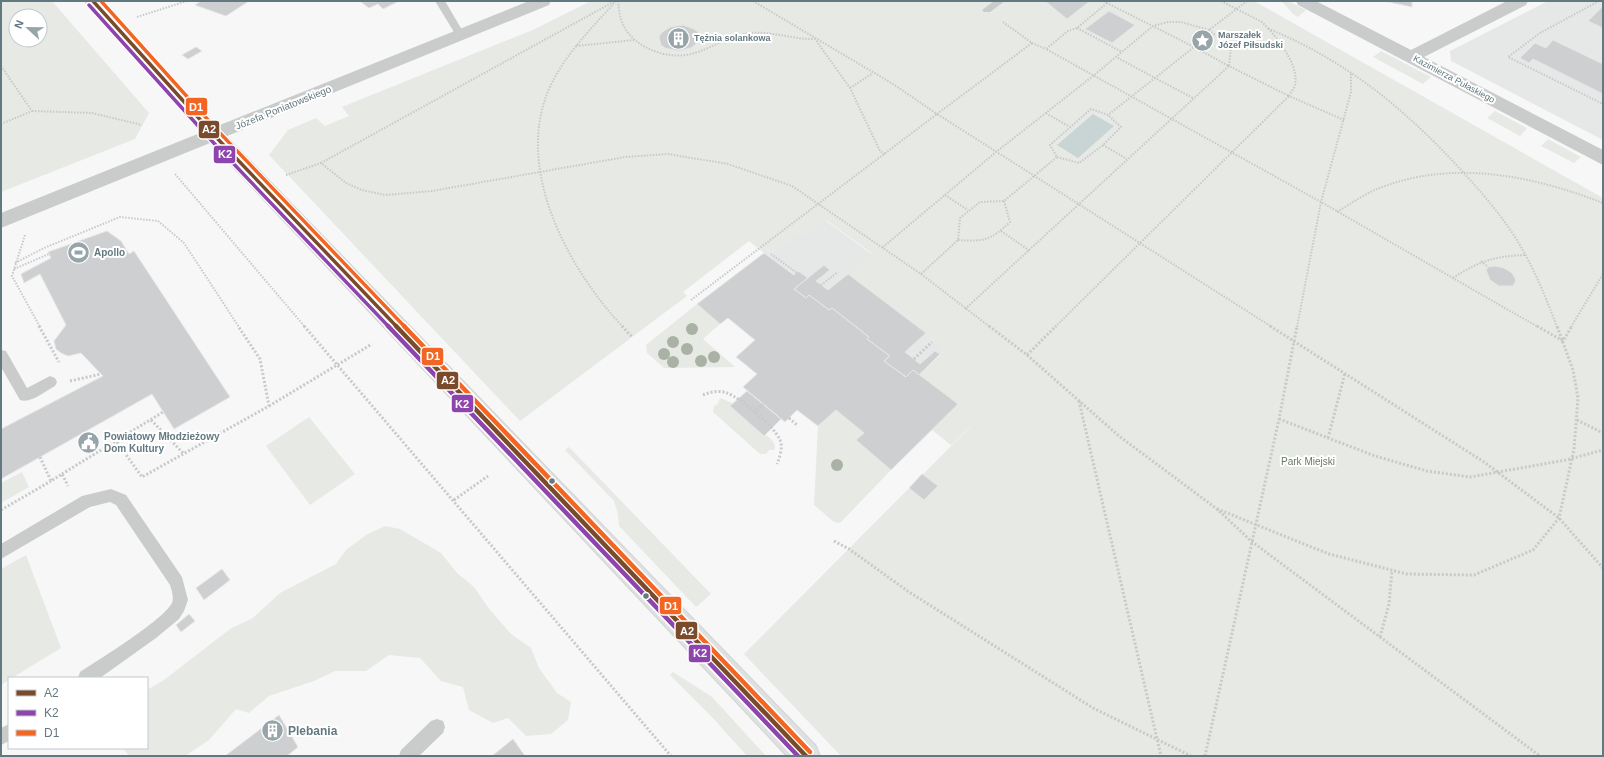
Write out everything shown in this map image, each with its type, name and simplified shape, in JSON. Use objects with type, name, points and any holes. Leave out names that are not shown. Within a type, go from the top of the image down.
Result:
[{"type":"main road","points":[[93,1],[214,135],[806,756]]},
{"type":"street","name":"Józefa Poniatowskiego","points":[[1,221],[543,1]]},
{"type":"street","name":"Kazimierza Pułaskiego","points":[[1304,1],[1603,158]]},
{"type":"street","points":[[1411,57],[1520,1]]},
{"type":"lane","points":[[440,1],[460,35]]},
{"type":"lane","points":[[987,10],[1000,1]]},
{"type":"lane","points":[[1,355],[25,396],[50,382]]},
{"type":"lane","points":[[1,552],[87,501],[111,495],[121,500],[177,582],[180,593],[179,607],[163,624],[87,677]]},
{"type":"lane","points":[[407,756],[437,726]]},
{"type":"path","points":[[131,19],[187,1]]},
{"type":"path","points":[[616,1],[619,16],[624,28],[634,40],[653,51],[678,57],[688,56],[730,37],[750,33],[775,33],[815,39],[850,88],[880,151],[885,154]]},
{"type":"path","points":[[616,1],[576,46],[560,69],[544,102],[538,138],[541,172],[548,203],[559,230],[577,266],[602,304],[632,337]]},
{"type":"path","points":[[280,178],[321,163],[616,1]]},
{"type":"path","points":[[753,1],[775,11],[815,39],[873,73],[996,152],[1080,203],[1139,243],[1500,473],[1558,518],[1589,550],[1603,568]]},
{"type":"path","points":[[1046,49],[1068,31],[1077,28],[1106,2],[1110,1]]},
{"type":"path","points":[[1027,355],[1289,96],[1295,85],[1292,69],[1284,48],[1262,22],[1221,1]]},
{"type":"path","points":[[1209,30],[1247,1]]},
{"type":"path","points":[[1599,1],[1568,16],[1526,41],[1508,57],[1603,104]]},
{"type":"path","points":[[1106,2],[1289,96],[1344,120]]},
{"type":"path","points":[[883,247],[996,152],[1093,76],[1153,26],[1163,22],[1187,21],[1209,30],[1231,48],[1229,66],[1170,119],[1030,251],[965,309]]},
{"type":"path","points":[[1077,28],[1122,52]]},
{"type":"path","points":[[1217,509],[1256,526],[1329,554],[1407,574],[1474,575],[1532,550],[1558,518],[1572,459],[1577,420],[1578,398],[1574,370],[1541,284],[1514,235],[1493,206],[1438,145],[1406,114],[1351,73],[1303,43],[1269,29]]},
{"type":"path","points":[[576,46],[634,40]]},
{"type":"path","points":[[1028,41],[1046,49],[1321,202],[1563,341]]},
{"type":"path","points":[[691,300],[1032,43]]},
{"type":"path","points":[[1108,115],[1132,98],[1194,47]]},
{"type":"path","points":[[1116,57],[1193,98]]},
{"type":"path","points":[[1,66],[32,111]]},
{"type":"path","points":[[850,88],[873,73]]},
{"type":"path","points":[[1205,756],[1279,419],[1293,340],[1321,202],[1344,120],[1350,92],[1351,73]]},
{"type":"path","points":[[1091,109],[1108,115],[1121,127],[1103,145],[1079,163],[1057,157],[1050,145],[1091,109]]},
{"type":"path","points":[[1,124],[32,111],[92,113],[142,125]]},
{"type":"path","points":[[1046,113],[1070,127]]},
{"type":"path","points":[[1103,145],[1127,159]]},
{"type":"path","points":[[321,163],[346,183],[362,190],[385,195],[432,191],[625,157],[668,154],[728,164],[761,174],[792,186],[883,247],[1027,355],[1119,436],[1217,509],[1251,541],[1540,756]]},
{"type":"path","points":[[920,274],[958,240],[960,218],[968,210],[980,202],[1004,201],[1057,157]]},
{"type":"path","points":[[172,171],[672,756]]},
{"type":"path","points":[[1337,212],[1376,190],[1413,178],[1462,172],[1502,174],[1543,181],[1603,202]]},
{"type":"path","points":[[945,195],[968,210]]},
{"type":"path","points":[[958,240],[986,242],[1001,231],[1010,222],[1004,201]]},
{"type":"path","points":[[15,262],[44,248],[120,217],[158,221],[184,243],[260,359],[269,406]]},
{"type":"path","points":[[27,231],[15,262],[12,276],[62,367]]},
{"type":"path","points":[[1001,231],[1030,251]]},
{"type":"path","points":[[14,269],[49,254]]},
{"type":"path","points":[[771,254],[796,273]]},
{"type":"path","points":[[1453,278],[1472,264],[1494,256],[1526,255]]},
{"type":"path","points":[[1481,261],[1488,267]]},
{"type":"path","points":[[821,285],[838,272]]},
{"type":"path","points":[[1563,341],[1603,274]]},
{"type":"path","points":[[914,359],[932,342]]},
{"type":"path","points":[[117,442],[142,477],[269,406],[372,344]]},
{"type":"path","points":[[1328,438],[1345,373]]},
{"type":"path","points":[[67,377],[69,381],[101,374]]},
{"type":"path","points":[[703,395],[716,392],[729,394],[772,428],[780,440],[780,455],[777,464]]},
{"type":"path","points":[[1078,400],[1112,542],[1160,756]]},
{"type":"path","points":[[754,414],[763,404]]},
{"type":"path","points":[[1,510],[117,442],[163,412]]},
{"type":"path","points":[[789,418],[797,425]]},
{"type":"path","points":[[1279,419],[1375,456],[1427,471],[1470,477],[1500,473],[1572,459],[1603,450]]},
{"type":"path","points":[[151,420],[184,454]]},
{"type":"path","points":[[1577,420],[1603,433]]},
{"type":"path","points":[[40,457],[51,481]]},
{"type":"path","points":[[62,474],[80,505]]},
{"type":"path","points":[[454,500],[488,476]]},
{"type":"path","points":[[834,541],[850,549],[909,592],[1024,666],[1093,708],[1191,756]]},
{"type":"path","points":[[1380,637],[1390,604],[1392,570]]},
{"type":"shaded area","points":[[1548,1],[1603,1],[1603,140],[1451,61],[1450,51]]},
{"type":"shaded area","points":[[1093,114],[1114,126],[1078,158],[1057,145]]},
{"type":"shaded area","points":[[825,220],[1028,368],[971,425],[952,410],[940,354],[935,351],[920,364],[905,352],[926,333],[848,274],[828,290],[816,281],[830,270],[824,265],[808,278],[798,271],[794,275],[768,256],[796,234],[805,235]]},
{"type":"green space","points":[[1,1],[52,1],[149,113],[135,139],[1,192]]},
{"type":"green space","name":"Park Miejski","points":[[591,1],[1254,1],[1603,198],[1603,756],[841,756],[744,654],[980,417],[951,445],[932,430],[919,375],[940,355],[938,353],[942,349],[923,335],[926,332],[848,274],[873,254],[826,220],[805,235],[796,234],[768,256],[749,241],[683,292],[687,296],[520,421],[269,155],[288,130],[316,118],[325,126],[349,116],[342,107],[535,29]]},
{"type":"green space","points":[[1280,1],[1288,1],[1306,10],[1298,17]]},
{"type":"green space","points":[[1381,51],[1431,77],[1423,84],[1373,57]]},
{"type":"green space","points":[[1495,111],[1527,128],[1520,136],[1487,118]]},
{"type":"green space","points":[[1548,139],[1581,157],[1574,163],[1541,146]]},
{"type":"green space","points":[[697,304],[720,324],[703,339],[735,367],[664,368],[647,353],[646,345]]},
{"type":"green space","points":[[720,398],[732,403],[730,406],[763,435],[765,434],[772,440],[775,446],[774,450],[769,450],[766,454],[760,454],[713,412],[714,406],[718,404]]},
{"type":"green space","points":[[836,410],[864,433],[857,441],[891,470],[840,523],[834,522],[814,505],[818,426]]},
{"type":"green space","points":[[309,417],[355,474],[310,505],[266,446]]},
{"type":"green space","points":[[569,447],[711,594],[696,607],[619,526],[618,514],[614,501],[565,450]]},
{"type":"green space","points":[[22,472],[29,487],[1,503],[1,483]]},
{"type":"green space","points":[[385,526],[400,529],[441,553],[457,573],[474,587],[490,610],[511,634],[531,648],[539,668],[557,693],[571,702],[568,720],[551,734],[526,736],[508,718],[493,723],[469,710],[463,687],[441,681],[420,658],[389,655],[366,671],[335,671],[314,681],[269,696],[249,713],[236,709],[209,740],[185,756],[129,756],[124,749],[148,749],[148,689],[164,680],[230,629],[253,618],[280,593],[336,564],[346,550],[366,535]]},
{"type":"green space","points":[[26,555],[61,648],[14,677],[8,677],[8,681],[1,685],[1,569]]},
{"type":"green space","points":[[673,672],[712,697],[766,756],[747,756],[712,717],[670,675]]},
{"type":"building","points":[[201,1],[249,1],[226,16],[195,5]]},
{"type":"building","points":[[399,1],[383,9],[378,4],[369,8],[361,2]]},
{"type":"building","points":[[1045,1],[1090,1],[1067,19]]},
{"type":"building","points":[[1384,1],[1412,1],[1412,7]]},
{"type":"building","points":[[1603,7],[1603,28],[1588,21]]},
{"type":"building","points":[[1109,11],[1135,25],[1112,43],[1085,29]]},
{"type":"building","name":"Tężnia solankowa","points":[[683,25],[698,32],[699,36],[696,44],[691,48],[678,51],[665,48],[661,45],[659,37],[661,33],[670,27]]},
{"type":"building","points":[[1553,40],[1603,64],[1603,94],[1533,59],[1529,63],[1520,58],[1535,43],[1546,48]]},
{"type":"building","points":[[196,47],[202,51],[188,59],[182,55]]},
{"type":"building","points":[[107,231],[121,241],[129,254],[134,251],[230,397],[174,429],[152,394],[1,479],[1,429],[103,376],[81,353],[68,356],[56,349],[54,341],[66,325],[40,274],[24,283],[21,274],[51,258],[48,252]]},
{"type":"building","points":[[764,253],[794,275],[798,271],[808,278],[794,289],[806,298],[809,295],[829,310],[832,308],[869,337],[867,339],[890,356],[884,361],[906,377],[913,370],[958,404],[891,470],[856,440],[864,433],[836,410],[818,426],[797,410],[785,422],[743,387],[757,374],[736,357],[755,340],[728,318],[720,324],[697,304]]},
{"type":"building","points":[[824,265],[830,270],[816,281],[828,290],[848,274],[926,333],[905,352],[920,364],[935,351],[940,354],[919,375],[913,370],[906,377],[884,361],[890,356],[867,339],[869,337],[832,308],[829,310],[809,295],[806,298],[794,289]]},
{"type":"building","points":[[1495,266],[1504,268],[1512,273],[1516,280],[1513,286],[1499,286],[1490,280],[1486,270],[1488,267]]},
{"type":"building","points":[[747,391],[781,419],[764,436],[730,406]]},
{"type":"building","points":[[922,474],[938,486],[924,500],[909,488]]},
{"type":"building","points":[[222,569],[230,580],[204,600],[196,588]]},
{"type":"building","points":[[189,614],[195,621],[181,632],[176,625]]},
{"type":"building","name":"Plebania","points":[[279,715],[298,747],[287,756],[225,756]]},
{"type":"building","points":[[513,739],[525,756],[492,756]]},
{"type":"transit line","name":"A2","points":[[93,1],[214,135],[806,756]]},
{"type":"transit line","name":"D1","points":[[101,1],[218,131],[810,752]]},
{"type":"transit line","name":"K2","points":[[89,5],[210,139],[798,756]]},
{"type":"place","name":"Tężnia solankowa","points":[[679,38]]},
{"type":"place","name":"Marszałek Józef Piłsudski","points":[[1203,40]]},
{"type":"place","name":"Apollo","points":[[78,252]]},
{"type":"place","name":"Powiatowy Młodzieżowy Dom Kultury","points":[[89,442]]},
{"type":"place","name":"Plebania","points":[[273,731]]}]
